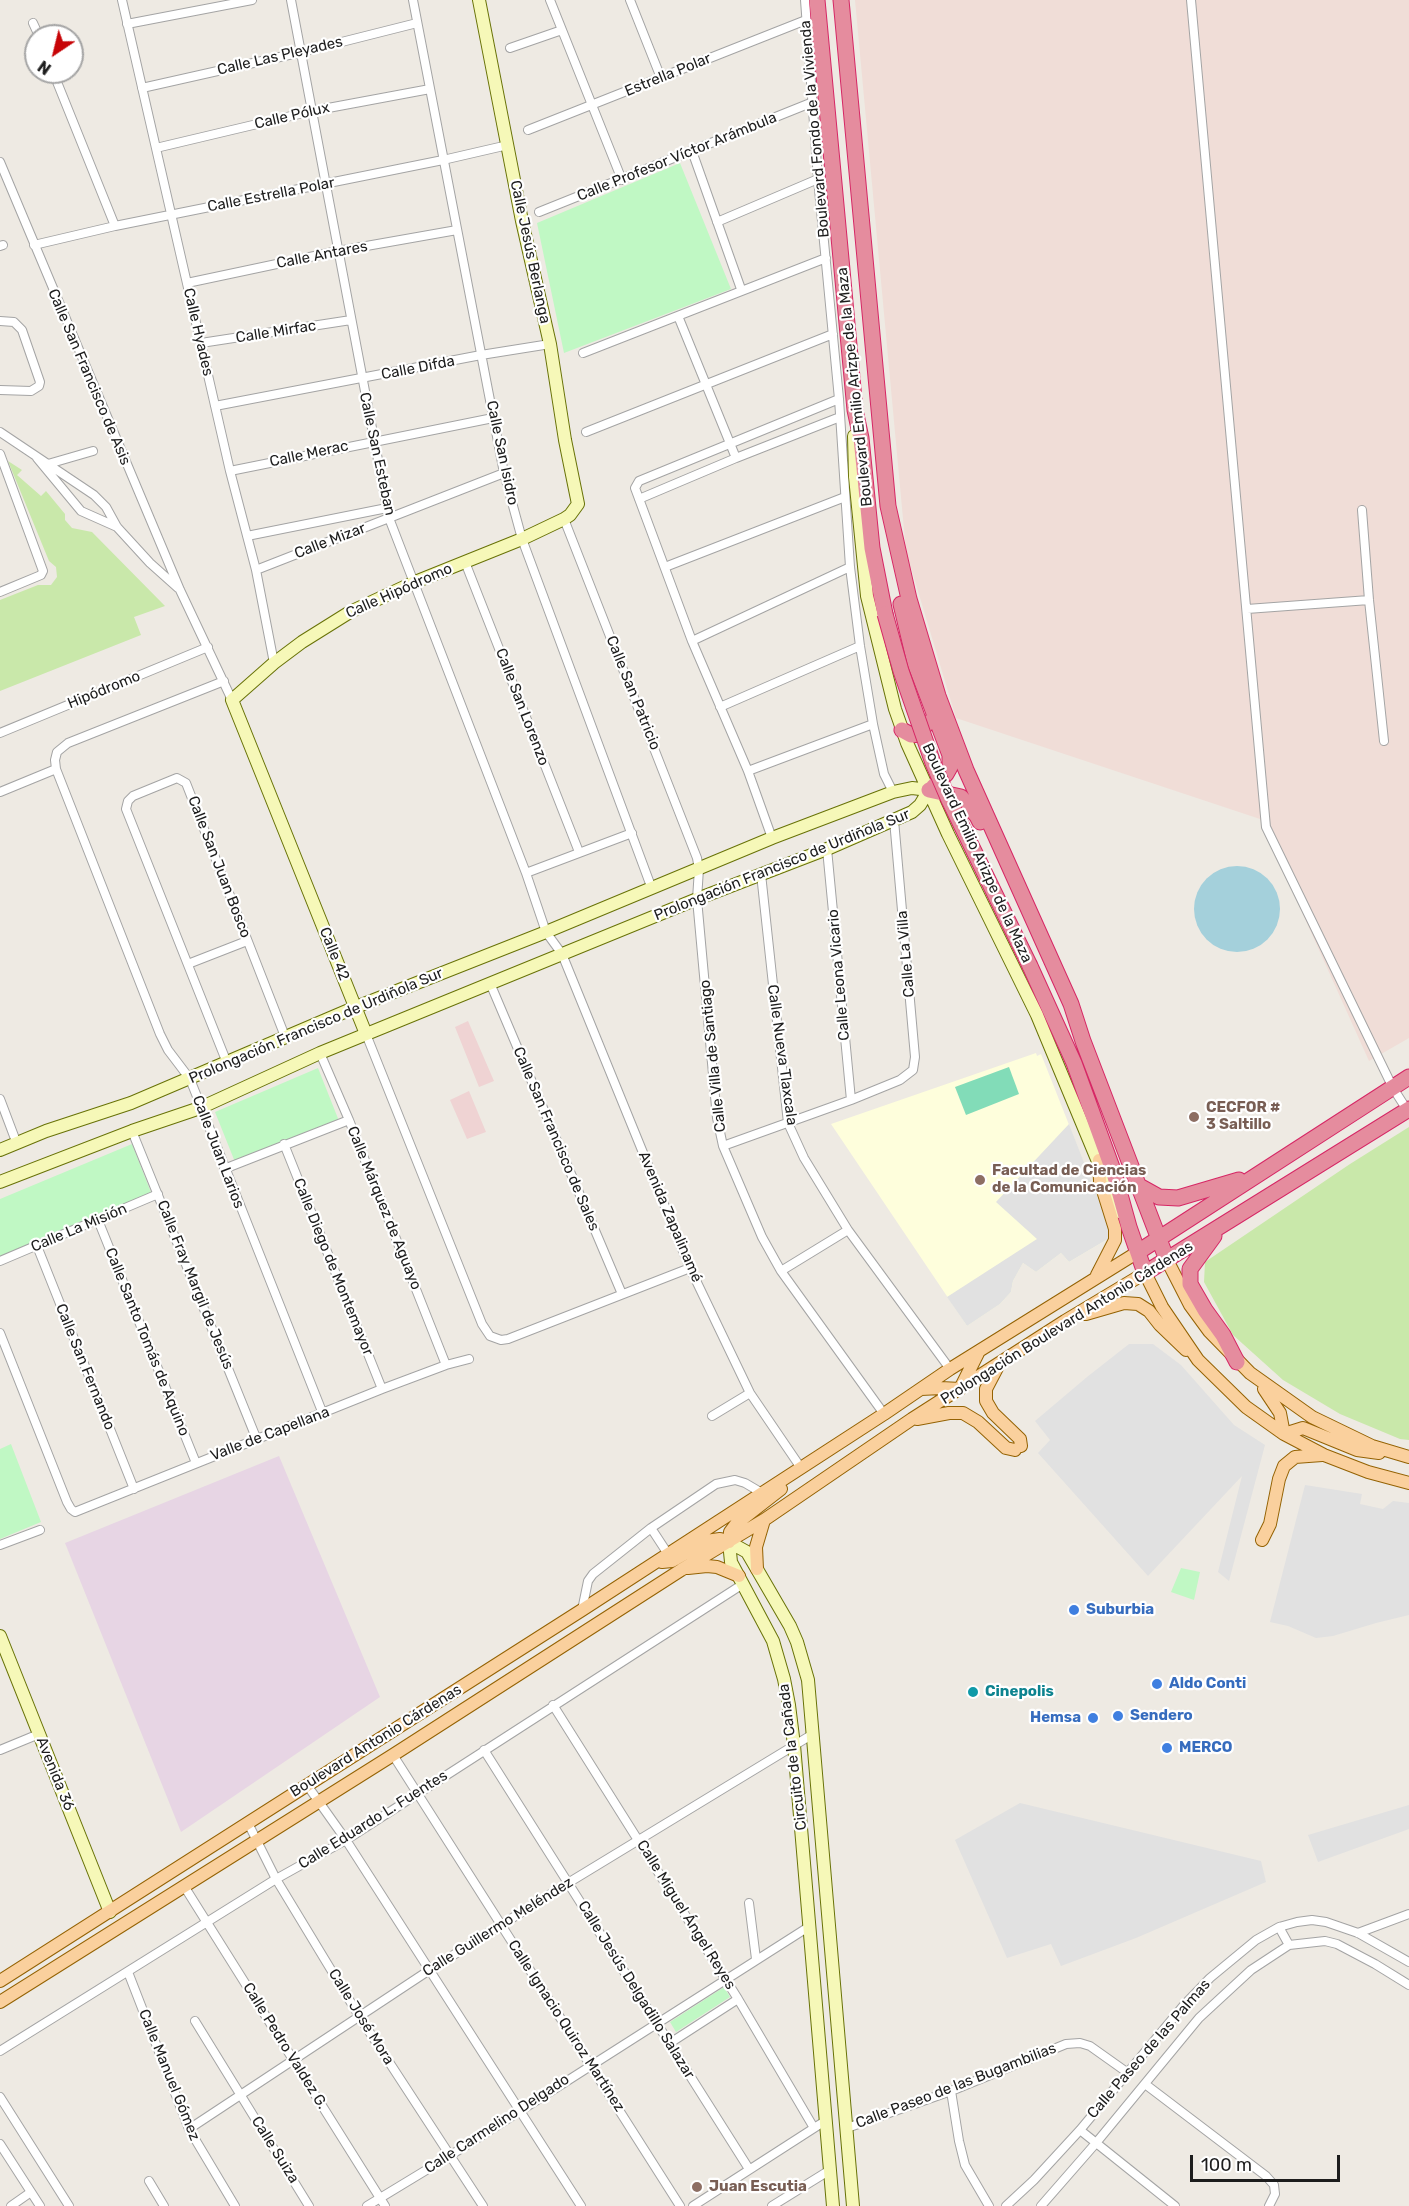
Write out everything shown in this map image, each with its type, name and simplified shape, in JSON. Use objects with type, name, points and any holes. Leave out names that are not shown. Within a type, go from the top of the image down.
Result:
[{"type":"highway","name":"Boulevard Emilio Arizpe de la Maza","points":[[817,0],[855,410],[861,438],[872,548],[885,614],[901,672],[933,763],[1074,1064],[1114,1173],[1145,1273]]},
{"type":"highway","name":"Boulevard Emilio Arizpe de la Maza","points":[[841,0],[887,494],[909,599],[938,696],[966,770],[1071,1004],[1167,1260]]},
{"type":"highway","points":[[894,533],[896,574],[915,663],[950,755],[950,767],[946,774],[929,790]]},
{"type":"highway","points":[[902,730],[911,735],[919,734],[925,728],[932,711]]},
{"type":"highway","points":[[929,790],[961,797],[977,816],[1072,1030],[1083,1041]]},
{"type":"highway","name":"Prolongación Boulevard Antonio Cárdenas","points":[[1138,1252],[1409,1077]]},
{"type":"highway","name":"Prolongación Boulevard Antonio Cárdenas","points":[[1145,1273],[1408,1111]]},
{"type":"highway","points":[[1141,1187],[1159,1197],[1178,1198],[1254,1176]]},
{"type":"highway","points":[[1220,1228],[1195,1261],[1189,1276],[1194,1292],[1223,1335],[1237,1362]]},
{"type":"main road","points":[[1095,1278],[1115,1240],[1115,1228],[1100,1182],[1099,1160]]},
{"type":"main road","name":"Prolongación Boulevard Antonio Cárdenas","points":[[750,1500],[950,1369],[1138,1252]]},
{"type":"main road","name":"Boulevard Emilio Arizpe de la Maza","points":[[1167,1260],[1190,1305],[1209,1331],[1250,1373],[1312,1417],[1338,1431],[1391,1453],[1409,1457]]},
{"type":"main road","name":"Prolongación Boulevard Antonio Cárdenas","points":[[729,1542],[912,1419],[1065,1321],[1145,1273]]},
{"type":"main road","name":"Boulevard Emilio Arizpe de la Maza","points":[[1145,1273],[1162,1307],[1198,1360],[1246,1407],[1284,1434],[1324,1455],[1368,1472],[1409,1483]]},
{"type":"main road","points":[[1065,1321],[1111,1306],[1124,1303],[1138,1304],[1149,1311],[1168,1334],[1198,1360]]},
{"type":"main road","points":[[920,1390],[960,1389],[966,1374],[981,1350]]},
{"type":"main road","points":[[912,1419],[921,1420],[949,1413],[963,1413],[978,1422],[1006,1448],[1018,1448],[1020,1440],[993,1413],[986,1401],[986,1389],[998,1365]]},
{"type":"main road","points":[[1250,1373],[1276,1405],[1284,1434],[1304,1428],[1363,1452],[1391,1453]]},
{"type":"main road","points":[[1262,1540],[1270,1524],[1279,1479],[1284,1466],[1295,1457],[1324,1455]]},
{"type":"main road","points":[[663,1557],[669,1562],[706,1540],[720,1539],[729,1542],[730,1532],[734,1526],[784,1487],[796,1471]]},
{"type":"main road","name":"Boulevard Antonio Cárdenas","points":[[0,1981],[582,1610],[750,1500]]},
{"type":"main road","points":[[757,1569],[756,1547],[764,1520]]},
{"type":"main road","name":"Boulevard Antonio Cárdenas","points":[[0,2002],[256,1842],[681,1570],[729,1542]]},
{"type":"main road","points":[[681,1570],[712,1566],[728,1570],[741,1580]]},
{"type":"street","name":"Calle Hyades","points":[[122,0],[230,471],[256,570],[274,663]]},
{"type":"street","points":[[127,24],[252,0]]},
{"type":"street","name":"Calle San Esteban","points":[[291,0],[389,518],[526,873],[546,932],[562,954]]},
{"type":"street","name":"Calle San Isidro","points":[[413,0],[504,473],[522,539],[652,889]]},
{"type":"street","name":"Calle Jesús Berlanga","points":[[479,0],[550,344],[578,504]]},
{"type":"street","points":[[550,0],[622,180]]},
{"type":"street","points":[[631,0],[661,78]]},
{"type":"street","name":"Boulevard Fondo de la Vivienda","points":[[805,0],[818,179],[839,399],[850,567],[873,724],[884,774],[893,792]]},
{"type":"street","points":[[1191,0],[1266,827],[1393,1088],[1408,1111]]},
{"type":"street","name":"Estrella Polar","points":[[528,130],[806,20]]},
{"type":"street","name":"Calle Las Pleyades","points":[[142,88],[417,23]]},
{"type":"street","points":[[510,48],[562,30]]},
{"type":"street","points":[[58,84],[115,226]]},
{"type":"street","name":"Calle Pólux","points":[[156,148],[312,111],[430,89]]},
{"type":"street","name":"Calle Profesor Víctor Arámbula","points":[[539,212],[813,102]]},
{"type":"street","name":"Calle Estrella Polar","points":[[34,245],[171,214],[508,145]]},
{"type":"street","points":[[692,151],[741,290]]},
{"type":"street","name":"Calle San Francisco de Asis","points":[[0,162],[180,590]]},
{"type":"street","points":[[717,222],[818,179]]},
{"type":"street","name":"Calle Antares","points":[[187,283],[338,250],[457,230]]},
{"type":"street","points":[[583,353],[826,258]]},
{"type":"street","points":[[678,316],[736,458]]},
{"type":"street","name":"Calle Mirfac","points":[[201,343],[351,320]]},
{"type":"street","points":[[0,321],[14,322],[22,330],[39,382],[39,386],[31,391],[0,390]]},
{"type":"street","points":[[586,432],[833,334]]},
{"type":"street","name":"Calle Difda","points":[[215,406],[550,344]]},
{"type":"street","points":[[772,838],[748,771],[692,641],[635,488],[639,481],[729,442],[839,399]]},
{"type":"street","points":[[855,410],[855,477],[867,596],[888,684],[902,730],[975,889],[1037,1015],[1120,1215],[1129,1227]]},
{"type":"street","points":[[639,499],[840,417]]},
{"type":"street","name":"Calle Merac","points":[[230,471],[494,418]]},
{"type":"street","points":[[0,432],[45,465],[81,510],[117,527]]},
{"type":"street","points":[[45,465],[93,451]]},
{"type":"street","points":[[0,454],[43,571],[41,575],[0,592]]},
{"type":"street","points":[[45,465],[94,495],[106,507],[117,527],[150,563],[180,590]]},
{"type":"street","name":"Calle Mizar","points":[[256,570],[504,473]]},
{"type":"street","points":[[665,567],[845,497]]},
{"type":"street","name":"Calle Hipódromo","points":[[232,700],[274,663],[350,612],[414,582],[522,539],[564,519],[578,504]]},
{"type":"street","name":"Calle Mizar","points":[[247,536],[387,507]]},
{"type":"street","points":[[1362,510],[1384,741]]},
{"type":"street","name":"Calle San Patricio","points":[[564,519],[694,847],[699,869]]},
{"type":"street","name":"Calle San Lorenzo","points":[[465,562],[579,852]]},
{"type":"street","points":[[692,641],[850,567]]},
{"type":"street","name":"Calle 42","points":[[180,590],[232,700],[482,1324],[490,1336],[495,1339],[508,1339],[622,1294]]},
{"type":"street","points":[[1247,609],[1369,600]]},
{"type":"street","points":[[720,707],[860,646]]},
{"type":"street","name":"Hipódromo","points":[[0,733],[208,647]]},
{"type":"street","points":[[0,792],[55,764],[57,752],[68,743],[224,681]]},
{"type":"street","points":[[748,771],[873,724]]},
{"type":"street","name":"Calle Juan Larios","points":[[55,764],[160,1034],[168,1050],[190,1079],[322,1414]]},
{"type":"street","name":"Calle San Juan Bosco","points":[[227,1063],[126,805],[133,796],[177,778],[183,780],[188,787],[286,1039]]},
{"type":"street","name":"Prolongación Francisco de Urdiñola Sur","points":[[0,1150],[46,1131],[131,1103],[286,1039],[356,1007],[652,889],[772,838],[893,792],[912,788],[929,790],[917,809],[827,849],[697,899],[320,1053],[200,1108],[132,1131],[0,1182]]},
{"type":"street","name":"Calle La Villa","points":[[851,1100],[900,1080],[913,1070],[915,1057],[894,820]]},
{"type":"street","points":[[526,873],[632,832]]},
{"type":"street","name":"Calle Leona Vicario","points":[[827,849],[851,1100]]},
{"type":"street","name":"Calle Villa de Santiago","points":[[699,869],[697,899],[717,1118],[723,1146],[762,1236],[781,1271],[884,1414]]},
{"type":"street","name":"Calle Nueva Tlaxcala","points":[[761,874],[788,1123],[804,1158],[848,1230],[950,1369]]},
{"type":"street","points":[[188,964],[247,941]]},
{"type":"street","name":"Avenida Zapalinamé","points":[[562,954],[690,1268],[750,1393],[796,1471]]},
{"type":"street","name":"Calle San Francisco de Sales","points":[[490,983],[622,1294]]},
{"type":"street","name":"Calle Márquez de Aguayo","points":[[320,1053],[350,1120],[446,1365]]},
{"type":"street","points":[[0,1099],[16,1144]]},
{"type":"street","points":[[723,1146],[851,1100]]},
{"type":"street","points":[[224,1169],[350,1120]]},
{"type":"street","name":"Calle Fray Margil de Jesús","points":[[132,1131],[257,1440]]},
{"type":"street","name":"Calle Diego de Montemayor","points":[[285,1144],[382,1389]]},
{"type":"street","name":"Calle La Misión","points":[[0,1261],[158,1194]]},
{"type":"street","name":"Calle Santo Tomás de Aquino","points":[[98,1221],[196,1463]]},
{"type":"street","points":[[781,1271],[848,1230]]},
{"type":"street","name":"Calle San Fernando","points":[[37,1245],[134,1489]]},
{"type":"street","points":[[622,1294],[690,1268]]},
{"type":"street","name":"Valle de Capellana","points":[[0,1333],[72,1511],[82,1510],[382,1389],[446,1365],[469,1359]]},
{"type":"street","points":[[712,1416],[750,1393]]},
{"type":"street","points":[[582,1610],[588,1581],[593,1574],[651,1528],[716,1484],[727,1480],[745,1483],[762,1493]]},
{"type":"street","points":[[651,1528],[663,1557]]},
{"type":"street","points":[[0,1545],[40,1530]]},
{"type":"street","name":"Circuito de la Cañada","points":[[729,1542],[747,1552],[757,1569],[797,1642],[808,1680],[853,2206]]},
{"type":"street","name":"Circuito de la Cañada","points":[[729,1542],[731,1562],[761,1615],[778,1656],[784,1679],[794,1745],[833,2206]]},
{"type":"street","name":"Calle Eduardo L. Fuentes","points":[[0,2051],[276,1879],[345,1840],[741,1580]]},
{"type":"street","name":"Avenida 36","points":[[0,1636],[110,1912]]},
{"type":"street","name":"Calle Miguel Ángel Reyes","points":[[553,1705],[738,1998],[814,2128]]},
{"type":"street","points":[[0,1750],[39,1734]]},
{"type":"street","name":"Calle Guillermo Meléndez","points":[[189,2129],[428,1971],[813,1734]]},
{"type":"street","name":"Calle Jesús Delgadillo Salazar","points":[[484,1750],[749,2169]]},
{"type":"street","name":"Calle Ignacio Quiroz Martínez","points":[[393,1755],[680,2206]]},
{"type":"street","points":[[308,1785],[521,2110],[581,2206]]},
{"type":"street","name":"Calle José Mora","points":[[248,1823],[276,1879],[359,2016],[483,2206]]},
{"type":"street","name":"Calle Pedro Valdez G.","points":[[184,1886],[386,2206]]},
{"type":"street","points":[[749,1902],[756,1959]]},
{"type":"street","points":[[1358,1933],[1409,1914]]},
{"type":"street","name":"Calle Paseo de las Palmas","points":[[1006,2206],[1034,2180],[1080,2130],[1178,2012],[1210,1978],[1256,1940],[1280,1927],[1312,1920],[1341,1926],[1358,1933],[1409,1962]]},
{"type":"street","name":"Calle Carmelino Delgado","points":[[367,2206],[810,1926]]},
{"type":"street","points":[[1280,1927],[1289,1945]]},
{"type":"street","name":"Calle Paseo de las Palmas","points":[[1047,2204],[1199,2018],[1251,1970],[1289,1945],[1325,1941],[1337,1944],[1409,1985]]},
{"type":"street","name":"Calle Manuel Gómez","points":[[128,1972],[189,2129],[235,2206]]},
{"type":"street","points":[[670,2043],[738,1998]]},
{"type":"street","name":"Calle Suiza","points":[[195,2021],[309,2206]]},
{"type":"street","name":"Calle Paseo de las Bugambilias","points":[[847,2128],[951,2091],[1066,2044],[1080,2043],[1099,2051],[1128,2073]]},
{"type":"street","points":[[1145,2084],[1266,2176],[1274,2186],[1275,2194],[1270,2205]]},
{"type":"street","points":[[951,2091],[965,2165],[989,2206]]},
{"type":"street","points":[[0,2097],[69,2206]]},
{"type":"street","points":[[693,2206],[825,2121]]},
{"type":"street","points":[[1080,2130],[1175,2206]]},
{"type":"street","points":[[0,2144],[40,2206]]},
{"type":"street","points":[[772,2206],[830,2170]]},
{"type":"street","points":[[149,2181],[164,2206]]},
{"type":"street","points":[[11,2206],[31,2192]]},
{"type":"shaded area","points":[[855,0],[1409,0],[1409,1038],[1369,1061],[1260,819],[956,718],[906,551]]},
{"type":"shaded area","points":[[468,1021],[494,1081],[479,1087],[455,1027]]},
{"type":"shaded area","name":"Facultad de Ciencias de la Comunicación","points":[[1036,1053],[1037,1056],[1041,1054],[1113,1236],[1069,1262],[1061,1253],[1036,1272],[1023,1263],[1013,1281],[1011,1292],[1000,1304],[967,1326],[831,1124]]},
{"type":"shaded area","points":[[469,1091],[486,1132],[467,1139],[450,1100]]},
{"type":"shaded area","points":[[1069,1124],[1113,1236],[1069,1262],[1061,1253],[1036,1272],[1023,1263],[1013,1281],[1011,1292],[1000,1304],[967,1326],[947,1297],[1037,1239],[996,1202]]},
{"type":"shaded area","points":[[1129,1344],[1153,1344],[1181,1365],[1234,1425],[1265,1445],[1229,1581],[1218,1572],[1242,1476],[1148,1576],[1038,1453],[1050,1440],[1035,1421]]},
{"type":"shaded area","points":[[279,1456],[380,1697],[181,1832],[65,1543]]},
{"type":"shaded area","points":[[1305,1485],[1362,1494],[1360,1504],[1383,1509],[1393,1501],[1409,1503],[1409,1615],[1333,1636],[1316,1638],[1288,1626],[1270,1622]]},
{"type":"shaded area","points":[[1020,1803],[1261,1861],[1266,1882],[1136,1938],[1061,1966],[1051,1944],[1007,1958],[955,1840]]},
{"type":"shaded area","points":[[1409,1805],[1409,1829],[1318,1862],[1308,1835]]},
{"type":"green space","points":[[680,163],[731,289],[564,353],[537,223]]},
{"type":"green space","points":[[8,461],[22,470],[17,475],[41,496],[46,491],[65,514],[65,520],[72,528],[92,532],[165,606],[134,617],[141,635],[0,691],[0,600],[38,585],[51,585],[57,577],[56,567],[49,561]]},
{"type":"green space","points":[[1009,1067],[1019,1094],[966,1115],[955,1087]]},
{"type":"green space","points":[[318,1068],[339,1121],[235,1162],[215,1112]]},
{"type":"green space","points":[[1409,1127],[1409,1440],[1400,1439],[1340,1414],[1283,1380],[1233,1335],[1204,1282],[1205,1262]]},
{"type":"green space","points":[[132,1144],[152,1195],[0,1257],[0,1199]]},
{"type":"green space","points":[[11,1444],[41,1522],[0,1539],[0,1449]]},
{"type":"green space","points":[[1181,1568],[1200,1572],[1194,1600],[1171,1592]]},
{"type":"green space","points":[[724,1987],[730,1997],[676,2032],[670,2022]]},
{"type":"water","points":[[1237,866],[1254,869],[1268,878],[1277,892],[1280,909],[1277,926],[1268,940],[1254,949],[1237,952],[1220,949],[1206,940],[1197,926],[1194,909],[1197,892],[1206,878],[1220,869]]},
{"type":"place","name":"CECFOR # 3 Saltillo","points":[[1194,1117]]},
{"type":"place","name":"Facultad de Ciencias de la Comunicación","points":[[980,1180]]},
{"type":"place","name":"Suburbia","points":[[1074,1610]]},
{"type":"place","name":"Aldo Conti","points":[[1157,1684]]},
{"type":"place","name":"Cinepolis","points":[[973,1692]]},
{"type":"place","name":"Sendero","points":[[1118,1716]]},
{"type":"place","name":"Hemsa","points":[[1093,1718]]},
{"type":"place","name":"MERCO","points":[[1167,1748]]},
{"type":"place","name":"Juan Escutia","points":[[697,2187]]}]
